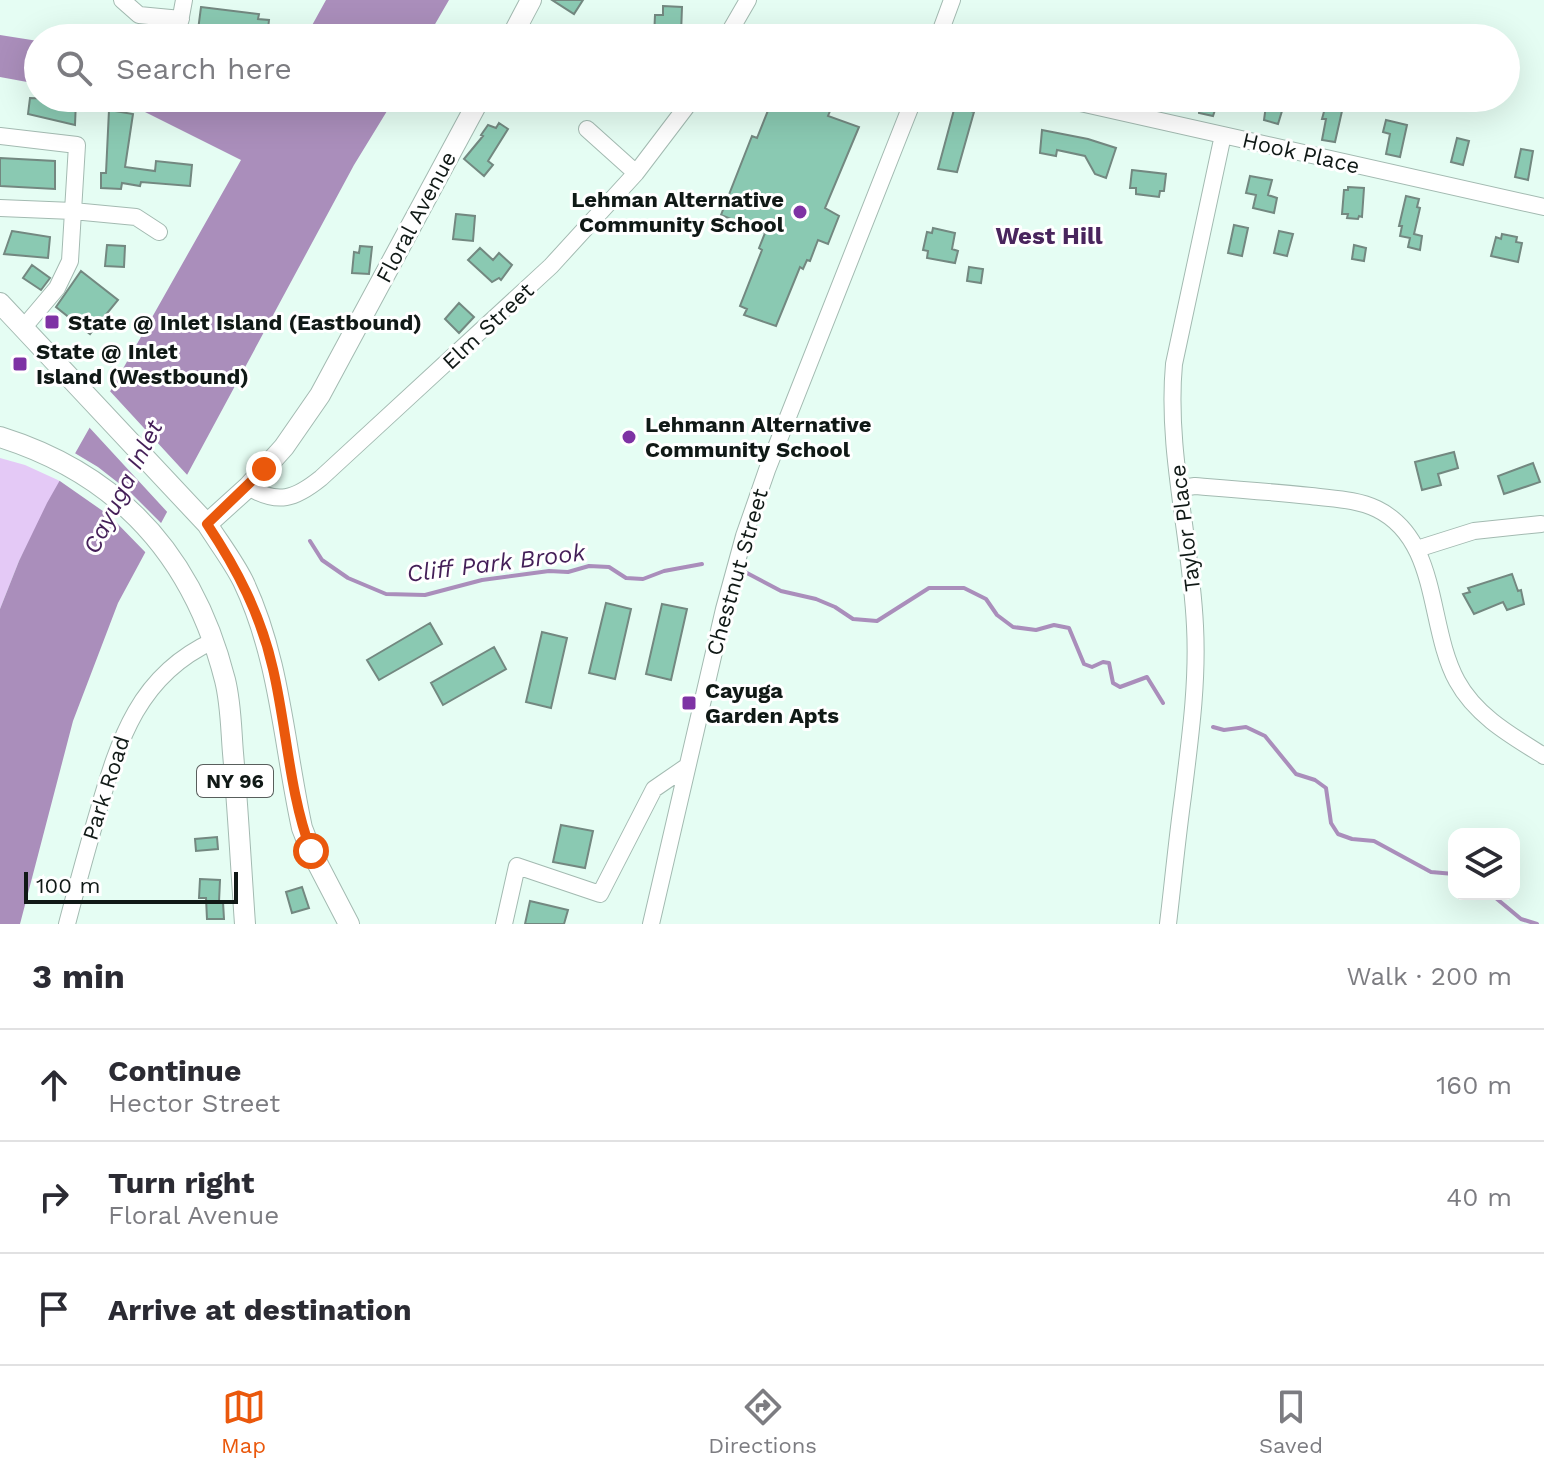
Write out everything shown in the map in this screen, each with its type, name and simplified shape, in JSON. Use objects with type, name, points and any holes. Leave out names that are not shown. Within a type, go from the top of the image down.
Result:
[{"type":"main road","points":[[518,24],[531,0]]},
{"type":"main road","name":"Floral Avenue","points":[[207,524],[248,487],[284,447],[320,395],[472,112]]},
{"type":"main road","points":[[0,303],[207,524],[235,566],[258,617],[273,668],[302,828],[349,924]]},
{"type":"main road","name":"NY 96","points":[[0,437],[76,469],[125,505],[147,526],[185,577],[213,641],[228,698],[245,924]]},
{"type":"street","points":[[122,0],[139,15],[181,19]]},
{"type":"street","points":[[180,24],[184,0]]},
{"type":"street","points":[[734,24],[748,0]]},
{"type":"street","points":[[943,24],[952,0]]},
{"type":"street","name":"Elm Street","points":[[248,487],[261,495],[278,498],[295,495],[312,485],[533,285],[636,173],[682,112]]},
{"type":"street","name":"Chestnut Street","points":[[651,924],[686,767],[744,536],[767,470],[908,112]]},
{"type":"street","name":"Hook Place","points":[[1120,112],[1544,207]]},
{"type":"street","points":[[587,129],[636,173]]},
{"type":"street","name":"Taylor Place","points":[[1168,924],[1196,660],[1192,581],[1171,407],[1174,364],[1223,135]]},
{"type":"street","points":[[0,136],[77,145],[70,261],[57,288],[24,327]]},
{"type":"street","points":[[0,208],[136,217],[159,232]]},
{"type":"street","points":[[1181,488],[1195,486],[1351,501],[1389,516],[1402,527],[1417,549],[1425,570],[1439,640],[1456,681],[1488,718],[1544,756]]},
{"type":"street","points":[[1417,549],[1474,531],[1541,524]]},
{"type":"street","name":"Park Road","points":[[67,924],[114,755],[130,719],[170,668],[213,641]]},
{"type":"street","points":[[504,924],[517,866],[600,894],[654,789],[686,767]]},
{"type":"shaded area","points":[[0,458],[25,465],[60,481],[19,561],[0,609]]},
{"type":"water","points":[[326,0],[449,0],[435,24],[313,24]]},
{"type":"water","points":[[0,35],[24,39],[24,81],[0,77]]},
{"type":"water","name":"Cayuga Inlet","points":[[145,112],[386,112],[354,165],[118,603],[73,721],[20,924],[0,924],[0,609],[47,503],[241,160]]},
{"type":"pier","points":[[108,389],[190,478],[170,515],[88,426]]},
{"type":"pier","points":[[73,452],[130,492],[164,526],[148,555],[110,516],[57,479]]},
{"type":"building","points":[[552,0],[583,0],[574,14]]},
{"type":"building","points":[[663,6],[682,7],[681,24],[655,24],[655,15],[663,15]]},
{"type":"building","points":[[201,7],[259,14],[258,19],[269,20],[269,24],[199,24]]},
{"type":"building","points":[[76,112],[75,125],[28,114]]},
{"type":"building","points":[[109,112],[133,114],[125,167],[155,171],[156,161],[192,165],[190,186],[141,182],[140,186],[122,183],[121,189],[101,188],[101,173],[106,173]]},
{"type":"building","name":"Lehman Alternative Community School","points":[[767,112],[830,112],[828,116],[859,127],[825,208],[839,216],[828,244],[818,240],[810,261],[807,260],[803,269],[800,267],[776,326],[744,315],[747,309],[740,306],[762,250],[759,248],[765,233],[721,215],[752,136],[757,138]]},
{"type":"building","points":[[953,112],[974,112],[957,172],[938,169]]},
{"type":"building","points":[[1265,112],[1282,112],[1278,124],[1264,120]]},
{"type":"building","points":[[1324,112],[1342,112],[1335,142],[1322,140],[1326,119],[1322,119]]},
{"type":"building","points":[[1386,120],[1407,125],[1400,157],[1386,154],[1390,134],[1383,132]]},
{"type":"building","points":[[499,123],[508,129],[488,161],[493,165],[484,176],[464,159],[488,125],[496,128]]},
{"type":"building","points":[[1042,130],[1116,148],[1106,178],[1095,174],[1085,156],[1057,150],[1056,156],[1040,153]]},
{"type":"building","points":[[1457,138],[1469,141],[1463,165],[1451,162]]},
{"type":"building","points":[[1521,149],[1533,151],[1528,180],[1515,177]]},
{"type":"building","points":[[0,158],[55,161],[55,189],[0,186]]},
{"type":"building","points":[[1132,170],[1166,174],[1164,191],[1160,191],[1159,197],[1136,194],[1136,188],[1130,188]]},
{"type":"building","points":[[1250,176],[1272,180],[1268,195],[1277,198],[1274,213],[1253,208],[1256,195],[1246,193]]},
{"type":"building","points":[[1348,187],[1364,188],[1362,217],[1358,219],[1342,214],[1344,190]]},
{"type":"building","points":[[1406,196],[1419,199],[1414,234],[1422,236],[1420,250],[1408,247],[1410,238],[1400,236],[1402,226],[1399,226]]},
{"type":"building","points":[[456,214],[475,216],[473,241],[453,239]]},
{"type":"building","points":[[1234,225],[1248,228],[1242,256],[1228,253]]},
{"type":"building","points":[[933,228],[955,233],[952,249],[958,251],[955,263],[927,258],[928,251],[923,250],[927,232],[932,233]]},
{"type":"building","points":[[12,231],[50,237],[48,258],[4,254]]},
{"type":"building","points":[[1279,231],[1293,234],[1287,256],[1274,253]]},
{"type":"building","points":[[1502,234],[1517,237],[1516,242],[1522,243],[1518,262],[1491,256],[1496,237],[1501,239]]},
{"type":"building","points":[[107,245],[125,246],[124,267],[105,266]]},
{"type":"building","points":[[1354,245],[1366,248],[1364,261],[1352,259]]},
{"type":"building","points":[[360,246],[372,247],[369,274],[352,273],[354,252],[359,253]]},
{"type":"building","points":[[480,248],[493,260],[499,253],[512,265],[501,280],[492,282],[468,260]]},
{"type":"building","points":[[32,265],[50,278],[41,290],[23,278]]},
{"type":"building","points":[[969,267],[983,269],[981,283],[967,281]]},
{"type":"building","points":[[81,271],[118,300],[90,334],[56,307]]},
{"type":"building","points":[[459,303],[474,317],[459,333],[445,319]]},
{"type":"building","points":[[1454,452],[1458,468],[1438,474],[1441,485],[1422,490],[1415,462]]},
{"type":"building","points":[[1533,463],[1540,482],[1504,494],[1498,476]]},
{"type":"building","points":[[1512,574],[1518,591],[1521,590],[1524,604],[1507,610],[1503,602],[1474,614],[1463,594],[1470,592],[1468,588]]},
{"type":"building","points":[[606,603],[631,609],[615,679],[589,673]]},
{"type":"building","points":[[662,604],[687,609],[671,680],[646,674]]},
{"type":"building","points":[[430,623],[442,644],[379,680],[367,660]]},
{"type":"building","points":[[542,632],[567,638],[551,708],[526,702]]},
{"type":"building","points":[[494,647],[506,669],[443,705],[431,683]]},
{"type":"building","points":[[561,825],[593,831],[585,868],[553,862]]},
{"type":"building","points":[[217,837],[218,849],[196,851],[195,839]]},
{"type":"building","points":[[200,879],[220,880],[219,902],[223,902],[224,919],[207,919],[206,898],[199,898]]},
{"type":"building","points":[[302,887],[309,908],[292,913],[286,892]]},
{"type":"building","points":[[530,901],[568,910],[564,924],[525,924]]},
{"type":"waterway","name":"Cliff Park Brook","points":[[310,541],[322,560],[348,578],[386,594],[425,595],[482,580],[549,571],[568,572],[589,566],[609,567],[626,578],[643,579],[664,571],[702,564]]},
{"type":"waterway","name":"Cliff Park Brook","points":[[745,572],[781,591],[835,607],[853,619],[877,621],[929,588],[964,588],[986,599],[997,615],[1013,627],[1036,630],[1054,625],[1069,628],[1084,664],[1092,667],[1109,663],[1113,683],[1120,687],[1147,677],[1163,703]]},
{"type":"waterway","name":"Cliff Park Brook","points":[[1213,727],[1224,730],[1246,727],[1265,736],[1296,774],[1315,780],[1326,788],[1331,823],[1338,834],[1374,841],[1431,872],[1448,873]]},
{"type":"waterway","name":"Cliff Park Brook","points":[[1498,900],[1521,919],[1537,924]]},
{"type":"place","name":"Lehman Alternative Community School","points":[[800,212]]},
{"type":"place","name":"State @ Inlet Island (Eastbound)","points":[[52,322]]},
{"type":"place","name":"State @ Inlet Island (Westbound)","points":[[20,364]]},
{"type":"place","name":"Lehmann Alternative Community School","points":[[629,437]]},
{"type":"place","name":"Cayuga Garden Apts","points":[[689,703]]},
{"type":"district","name":"West Hill","points":[[1049,236]]},
{"type":"route","points":[[264,469],[207,524],[235,566],[258,617],[273,668],[302,828],[311,851]]}]
